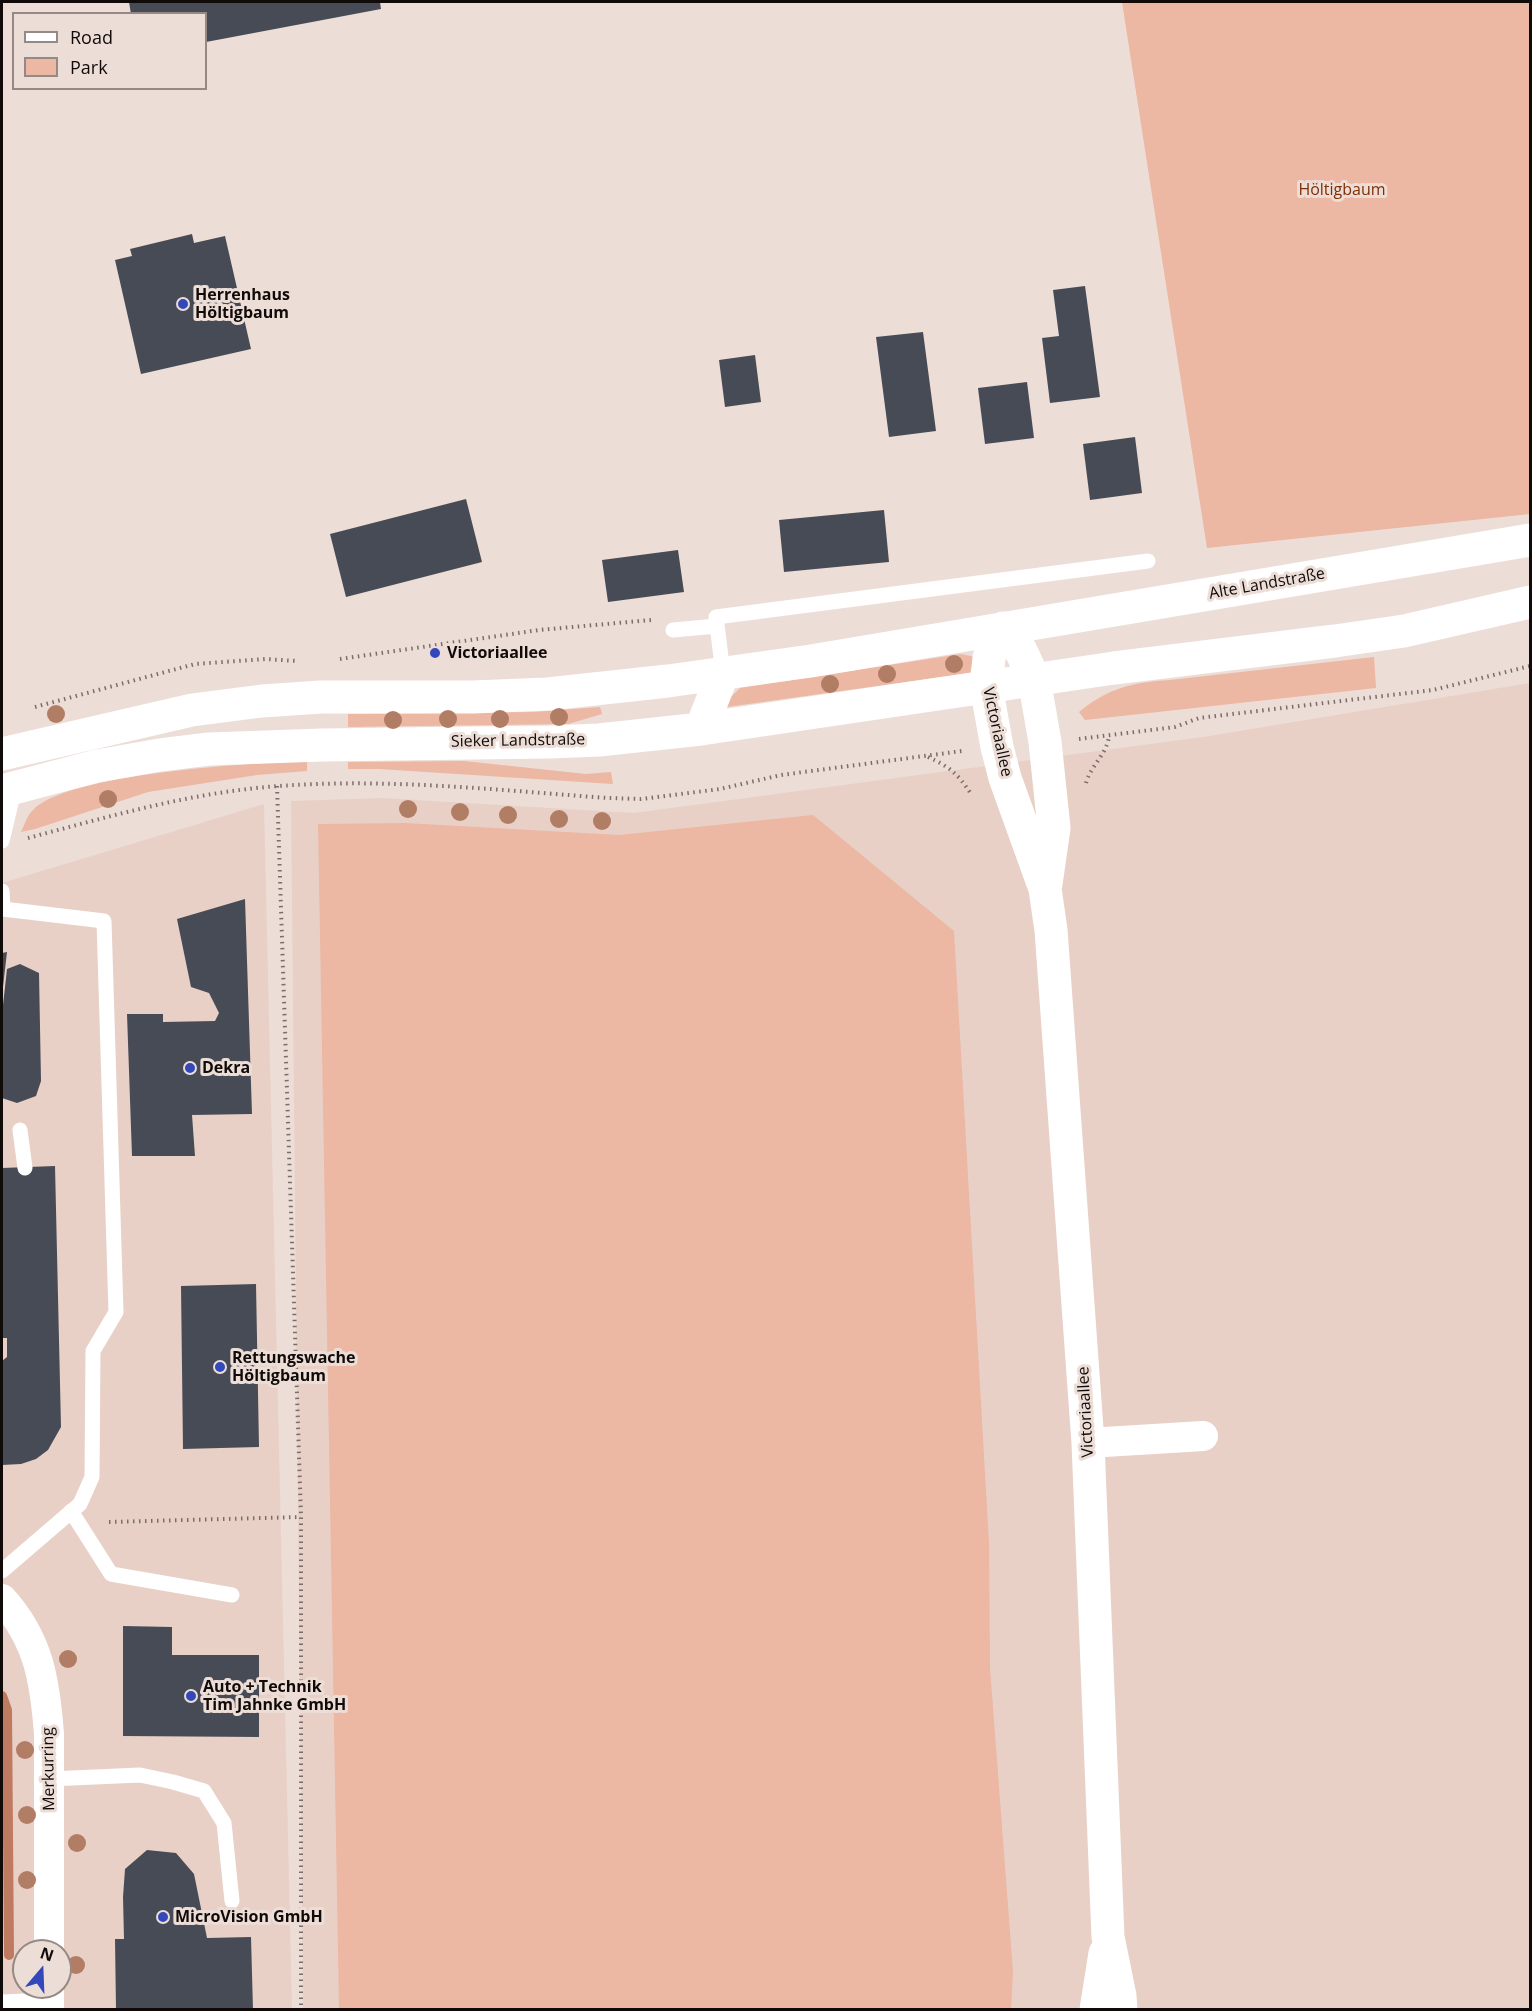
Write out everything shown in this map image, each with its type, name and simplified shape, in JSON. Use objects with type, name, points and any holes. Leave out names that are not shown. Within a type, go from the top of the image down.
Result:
[{"type":"main road","name":"Alte Landstraße","points":[[1003,628],[1530,540]]},
{"type":"main road","points":[[1034,679],[1392,633],[1530,602]]},
{"type":"main road","points":[[2,754],[192,710],[262,701],[321,697],[548,694],[723,674],[1003,628]]},
{"type":"main road","name":"Victoriaallee","points":[[1045,889],[1054,828],[1045,742],[1034,679],[1021,651],[1003,628],[993,644],[986,686],[1005,778],[1045,889],[1051,930],[1088,1443],[1108,1937],[1121,2010]]},
{"type":"main road","points":[[701,729],[723,674]]},
{"type":"main road","name":"Sieker Landstraße","points":[[8,789],[97,766],[209,749],[259,746],[570,741],[701,729],[1034,679]]},
{"type":"main road","name":"Victoriaallee","points":[[1096,2010],[1108,1937]]},
{"type":"street","points":[[1088,1443],[1203,1436]]},
{"type":"street","name":"Merkurring","points":[[2,1599],[23,1627],[38,1659],[47,1713],[49,1939]]},
{"type":"lane","points":[[723,674],[716,617],[1148,561]]},
{"type":"lane","points":[[673,630],[717,626]]},
{"type":"lane","points":[[2,841],[8,789]]},
{"type":"lane","points":[[2,891],[3,909],[104,921],[116,1312],[93,1352],[92,1477],[80,1504],[2,1571]]},
{"type":"lane","points":[[20,1130],[25,1168]]},
{"type":"lane","points":[[71,1511],[111,1574],[232,1595]]},
{"type":"lane","points":[[49,1779],[140,1776],[204,1791],[224,1823],[232,1901]]},
{"type":"lane","points":[[2,2002],[49,1999]]},
{"type":"path","points":[[332,660],[539,630],[650,619],[673,630]]},
{"type":"path","points":[[1068,740],[1175,727],[1199,718],[1433,690],[1530,666]]},
{"type":"path","points":[[24,839],[152,806],[209,795],[277,786],[387,783],[641,799],[720,789],[781,775],[966,750]]},
{"type":"path","points":[[277,786],[301,1517],[301,2010]]},
{"type":"path","points":[[71,1511],[105,1522],[301,1517]]},
{"type":"shaded area","points":[[1530,683],[1530,2009],[303,2009],[291,801],[382,798],[634,813],[1203,737]]},
{"type":"shaded area","points":[[264,804],[292,2009],[2,2010],[2,883]]},
{"type":"green space","name":"Höltigbaum","points":[[1122,2],[1530,2],[1530,514],[1207,548]]},
{"type":"green space","points":[[961,654],[975,657],[970,673],[727,707],[725,703],[740,688]]},
{"type":"green space","points":[[1374,657],[1376,688],[1085,720],[1079,712],[1111,692],[1145,682]]},
{"type":"green space","points":[[600,707],[602,714],[568,724],[348,727],[348,714],[534,712]]},
{"type":"green space","points":[[307,761],[307,771],[257,775],[148,792],[21,832],[32,811],[51,798],[81,787],[162,772]]},
{"type":"green space","points":[[464,761],[586,774],[611,772],[613,784],[348,769],[348,762]]},
{"type":"green space","points":[[813,815],[954,931],[989,1543],[990,1668],[1013,1972],[1011,2009],[339,2009],[318,824],[405,823],[619,835]]},
{"type":"building","points":[[129,2],[380,2],[381,9],[207,42],[207,12],[131,12]]},
{"type":"building","name":"Herrenhaus Höltigbaum","points":[[192,234],[194,243],[225,236],[251,349],[141,374],[115,260],[132,256],[130,249]]},
{"type":"building","points":[[1085,286],[1100,397],[1050,403],[1042,338],[1059,336],[1053,290]]},
{"type":"building","points":[[923,332],[936,431],[889,437],[876,337]]},
{"type":"building","points":[[755,355],[761,402],[725,407],[719,360]]},
{"type":"building","points":[[1027,382],[1034,438],[985,444],[978,388]]},
{"type":"building","points":[[1135,437],[1142,493],[1090,500],[1083,444]]},
{"type":"building","points":[[466,499],[482,562],[346,597],[330,534]]},
{"type":"building","points":[[884,510],[889,562],[784,572],[779,520]]},
{"type":"building","points":[[678,550],[684,592],[608,602],[602,560]]},
{"type":"building","name":"Dekra","points":[[245,899],[252,1114],[192,1115],[195,1156],[132,1156],[127,1014],[163,1014],[163,1022],[215,1021],[219,1013],[209,993],[191,987],[177,919]]},
{"type":"building","points":[[7,952],[3,987],[2,987],[2,953]]},
{"type":"building","points":[[20,964],[39,973],[41,1081],[36,1096],[17,1103],[2,1098],[2,1014],[7,969]]},
{"type":"building","points":[[55,1166],[61,1427],[48,1450],[36,1459],[21,1464],[2,1465],[2,1361],[7,1357],[7,1338],[2,1338],[2,1168]]},
{"type":"building","name":"Rettungswache Höltigbaum","points":[[256,1284],[259,1447],[183,1449],[181,1286]]},
{"type":"building","name":"Auto + Technik Tim Jahnke GmbH","points":[[123,1626],[172,1627],[172,1655],[259,1655],[259,1737],[123,1736]]},
{"type":"building","name":"MicroVision GmbH","points":[[147,1850],[176,1853],[194,1874],[207,1938],[251,1937],[253,2010],[116,2010],[115,1939],[124,1939],[125,1869]]},
{"type":"waterway","points":[[2,1696],[7,1710],[9,1955]]},
{"type":"place","name":"Herrenhaus Höltigbaum","points":[[183,304]]},
{"type":"place","name":"Victoriaallee","points":[[435,653]]},
{"type":"place","name":"Dekra","points":[[190,1068]]},
{"type":"place","name":"Rettungswache Höltigbaum","points":[[220,1367]]},
{"type":"place","name":"Auto + Technik Tim Jahnke GmbH","points":[[191,1696]]},
{"type":"place","name":"MicroVision GmbH","points":[[163,1917]]}]
